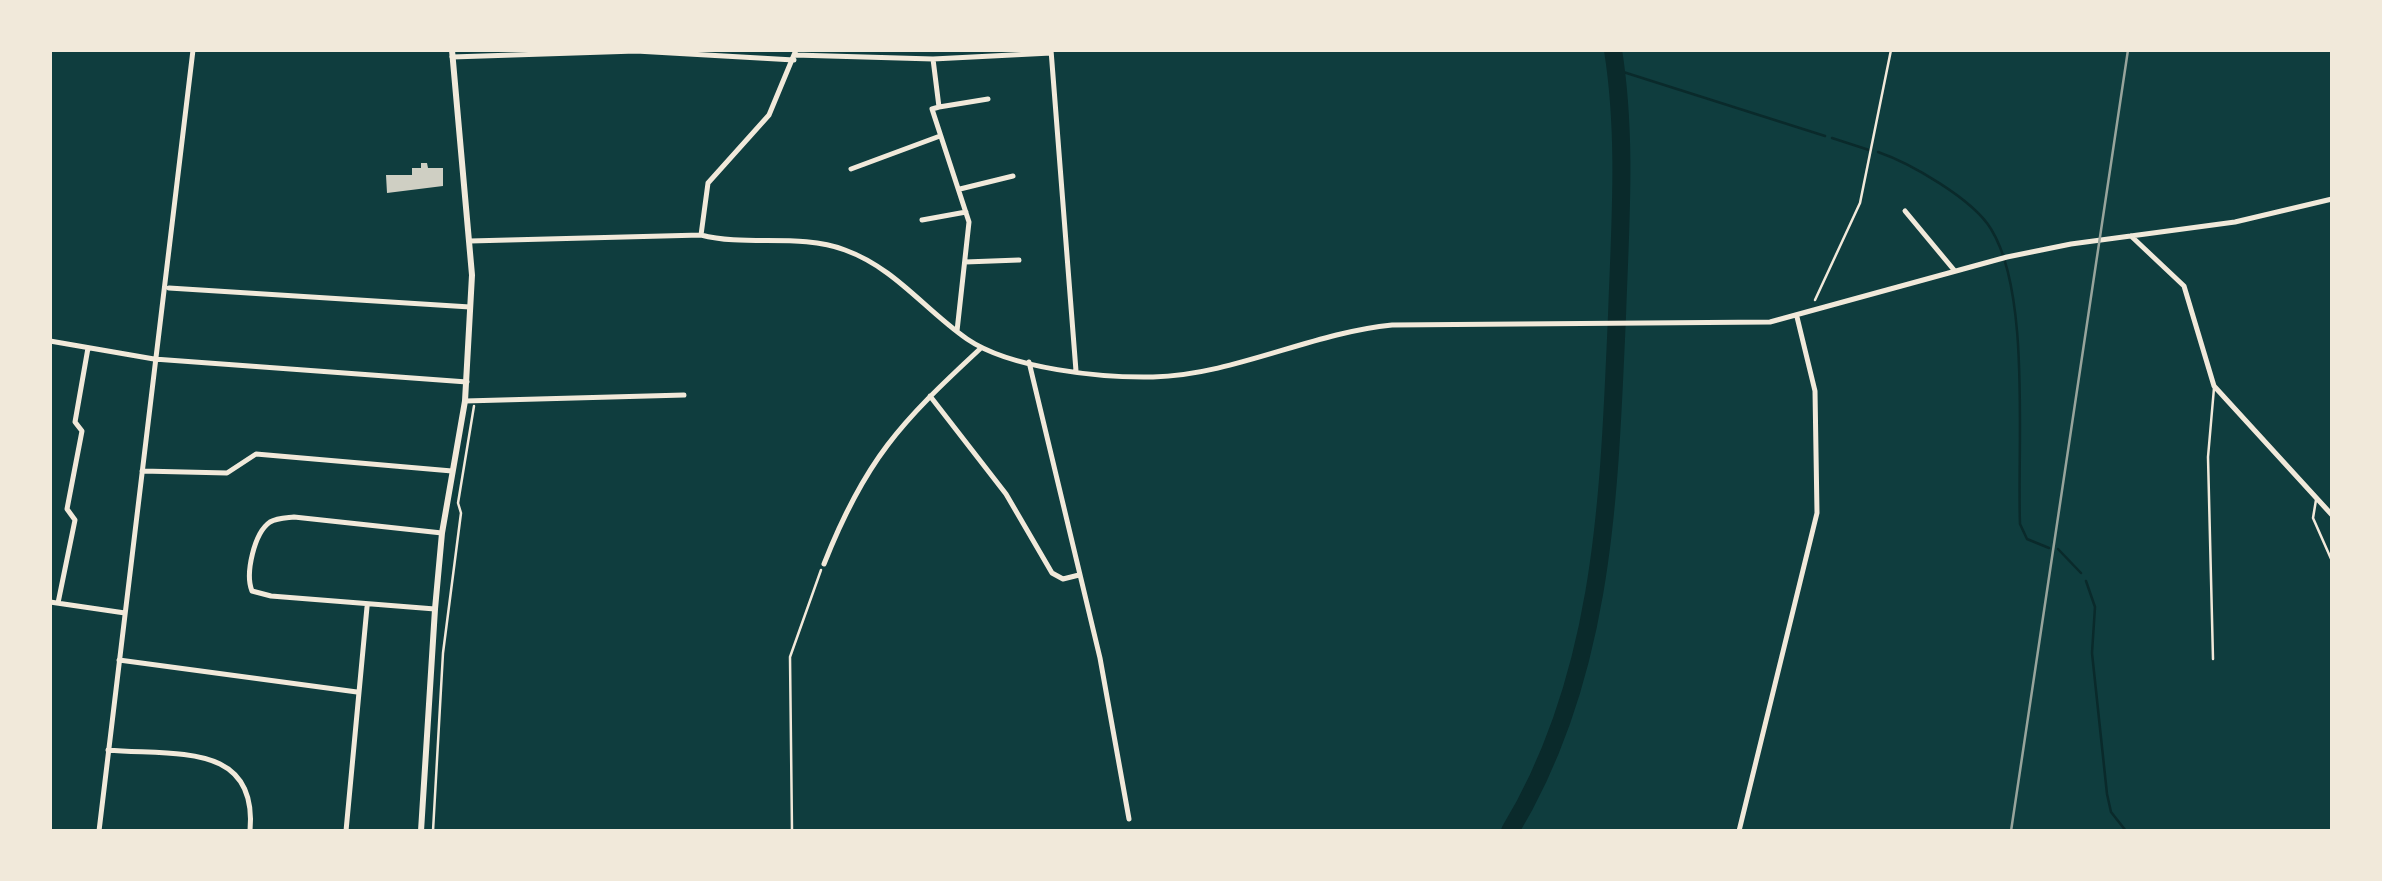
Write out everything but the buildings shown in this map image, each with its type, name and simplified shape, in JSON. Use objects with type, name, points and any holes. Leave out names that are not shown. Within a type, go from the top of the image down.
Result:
[{"type":"street","points":[[99,831],[154,358],[168,288],[193,50]]},
{"type":"street","points":[[421,831],[442,534],[465,401],[470,307],[470,242],[452,54],[636,51],[933,59],[1051,51],[1076,371]]},
{"type":"street","points":[[701,235],[708,182],[769,114],[795,55]]},
{"type":"street","points":[[933,59],[939,108]]},
{"type":"street","points":[[957,330],[966,212],[932,108],[988,98]]},
{"type":"street","points":[[851,169],[940,136]]},
{"type":"street","points":[[960,188],[1013,176]]},
{"type":"street","points":[[470,242],[701,235],[844,250],[892,276],[982,347],[1076,371],[1169,376],[1352,329],[1392,325],[1756,323],[1797,317],[2007,257],[2272,214],[2332,199]]},
{"type":"street","points":[[1905,210],[1954,270]]},
{"type":"street","points":[[922,220],[966,212]]},
{"type":"street","points":[[2131,236],[2184,286],[2214,386],[2332,515]]},
{"type":"street","points":[[965,262],[1019,260]]},
{"type":"street","points":[[168,288],[470,307]]},
{"type":"street","points":[[1739,831],[1817,513],[1817,410],[1797,317]]},
{"type":"street","points":[[50,341],[154,358],[467,382]]},
{"type":"street","points":[[824,564],[862,478],[930,396],[982,347]]},
{"type":"street","points":[[58,603],[74,520],[68,509],[82,431],[76,422],[88,348]]},
{"type":"street","points":[[1029,362],[1104,676],[1130,818]]},
{"type":"street","points":[[465,401],[684,395]]},
{"type":"street","points":[[930,396],[1006,494],[1052,573],[1063,578],[1080,575]]},
{"type":"street","points":[[142,471],[227,473],[256,454],[452,471]]},
{"type":"street","points":[[435,610],[367,607],[252,591],[248,581],[260,531],[276,519],[294,516],[442,534]]},
{"type":"street","points":[[50,602],[125,613]]},
{"type":"street","points":[[346,831],[367,607]]},
{"type":"street","points":[[119,660],[357,692]]},
{"type":"street","points":[[108,750],[195,757],[224,764],[247,785],[252,808],[250,831]]},
{"type":"lane","points":[[857,58],[858,50]]},
{"type":"lane","points":[[2213,659],[2208,443],[2214,386]]},
{"type":"lane","points":[[2317,499],[2313,518],[2332,561]]},
{"type":"path","points":[[1814,312],[1814,302],[1860,203],[1891,50]]},
{"type":"path","points":[[433,831],[443,652],[461,512],[458,502],[476,398]]},
{"type":"path","points":[[792,831],[790,657],[824,564]]},
{"type":"waterway","points":[[1510,831],[1542,771],[1566,709],[1583,646],[1605,516],[1621,216],[1620,116],[1613,50]]},
{"type":"waterway","points":[[1617,70],[1825,136]]},
{"type":"waterway","points":[[1832,138],[1869,150]]},
{"type":"waterway","points":[[1878,152],[1907,164],[1956,194],[1991,229],[2004,257],[2017,330],[2020,524],[2027,539],[2049,548]]},
{"type":"waterway","points":[[2058,549],[2081,573]]},
{"type":"waterway","points":[[2086,581],[2095,607],[2092,653],[2107,794],[2111,812],[2126,831]]},
{"type":"railway","points":[[2011,831],[2128,50]]}]
